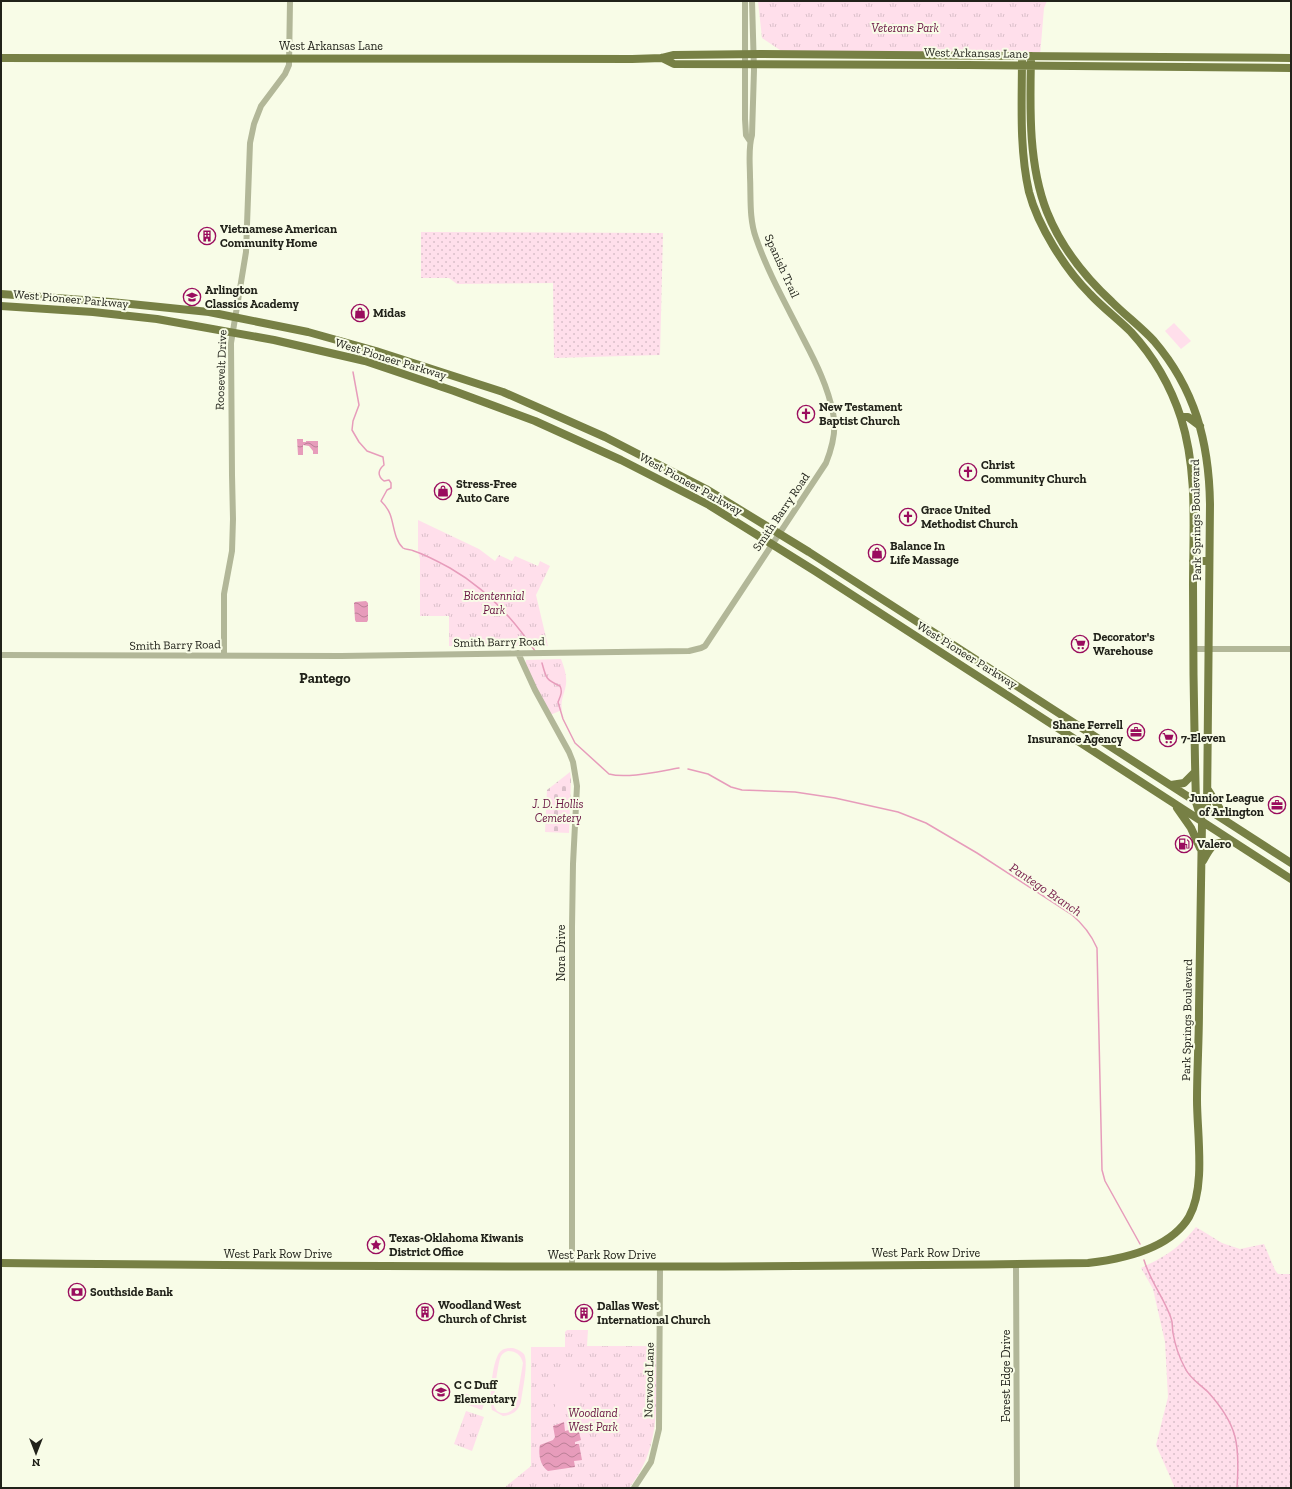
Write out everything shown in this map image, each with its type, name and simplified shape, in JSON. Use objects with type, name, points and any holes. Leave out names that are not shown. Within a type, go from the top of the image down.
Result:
[{"type":"main road","name":"West Arkansas Lane","points":[[1,58],[662,58],[674,55],[745,54],[1291,58]]},
{"type":"main road","name":"Park Springs Boulevard","points":[[1022,56],[1022,101],[1025,167],[1030,192],[1039,220],[1070,271],[1090,295],[1131,333],[1154,363],[1168,386],[1181,417],[1189,448],[1192,471],[1196,802],[1202,822],[1198,1101],[1199,1182],[1197,1195],[1189,1216]]},
{"type":"main road","name":"Park Springs Boulevard","points":[[1031,56],[1031,118],[1033,151],[1039,185],[1047,212],[1071,257],[1100,291],[1154,341],[1182,381],[1189,394],[1201,427],[1209,478],[1207,809],[1202,822]]},
{"type":"main road","name":"West Arkansas Lane","points":[[662,58],[674,64],[1291,68]]},
{"type":"main road","name":"West Pioneer Parkway","points":[[1,294],[118,302],[209,312],[308,332],[376,351],[504,392],[605,437],[706,489],[779,534],[1291,863]]},
{"type":"main road","name":"West Pioneer Parkway","points":[[1,306],[93,312],[157,319],[232,332],[365,361],[524,416],[621,460],[708,505],[772,544],[1291,879]]},
{"type":"main road","points":[[1181,417],[1188,417],[1201,427]]},
{"type":"main road","points":[[1193,561],[1209,561]]},
{"type":"main road","points":[[1194,726],[1208,727]]},
{"type":"main road","points":[[1171,786],[1184,783],[1195,772]]},
{"type":"main road","points":[[1207,787],[1218,808],[1229,823]]},
{"type":"main road","points":[[1173,803],[1191,828],[1202,852]]},
{"type":"main road","points":[[1201,863],[1212,845],[1218,842],[1235,842]]},
{"type":"main road","name":"West Park Row Drive","points":[[1,1263],[241,1266],[572,1267],[1088,1263],[1125,1257],[1167,1239],[1182,1227],[1189,1216]]},
{"type":"street","name":"Roosevelt Drive","points":[[224,655],[224,594],[232,551],[233,519],[230,366],[232,332],[246,252],[250,143],[254,124],[261,106],[287,71],[290,58],[290,1]]},
{"type":"street","name":"Spanish Trail","points":[[745,1],[746,135],[750,141]]},
{"type":"street","name":"Spanish Trail","points":[[752,1],[754,54],[753,129],[750,141],[752,219],[756,237],[776,284],[815,361],[827,392]]},
{"type":"street","name":"Smith Barry Road","points":[[1,656],[341,656],[689,651],[701,648],[708,643],[826,464],[831,450],[834,421],[827,392]]},
{"type":"street","points":[[1193,648],[1291,649]]},
{"type":"street","name":"Nora Drive","points":[[518,653],[535,690],[569,752],[574,766],[577,786],[573,864],[572,926],[572,1267]]},
{"type":"street","name":"Forest Edge Drive","points":[[1016,1264],[1017,1488]]},
{"type":"street","name":"Norwood Lane","points":[[634,1488],[651,1462],[659,1429],[660,1267]]},
{"type":"green space","name":"Veterans Park","points":[[758,1],[1047,1],[1044,8],[1040,56],[786,54],[762,38]]},
{"type":"green space","points":[[421,232],[663,233],[660,355],[554,358],[553,283],[457,284],[449,278],[421,278]]},
{"type":"green space","points":[[1174,323],[1191,341],[1181,349],[1165,331]]},
{"type":"green space","name":"Bicentennial Park","points":[[418,520],[479,549],[495,561],[499,555],[512,561],[515,556],[538,566],[540,561],[550,566],[536,595],[548,646],[449,646],[449,616],[420,616]]},
{"type":"green space","points":[[561,659],[565,671],[566,681],[562,710],[550,715],[525,665],[526,660]]},
{"type":"green space","name":"J. D. Hollis Cemetery","points":[[570,772],[569,833],[545,832],[547,790]]},
{"type":"green space","points":[[1196,1227],[1222,1243],[1240,1249],[1264,1244],[1278,1274],[1291,1274],[1291,1488],[1175,1488],[1156,1445],[1168,1397],[1165,1342],[1153,1289],[1141,1268],[1158,1260],[1171,1251]]},
{"type":"green space","name":"Woodland West Park","points":[[567,1330],[588,1330],[587,1346],[656,1346],[655,1420],[648,1455],[640,1472],[629,1488],[504,1488],[531,1466],[531,1347],[565,1347],[565,1332]]},
{"type":"green space","points":[[507,1348],[513,1348],[524,1354],[526,1364],[525,1377],[521,1402],[518,1408],[512,1414],[503,1416],[492,1410],[491,1398],[493,1370],[495,1362],[501,1351]],"holes":[[[508,1351],[518,1354],[523,1363],[516,1405],[508,1412],[502,1413],[499,1412],[494,1406],[494,1397],[500,1359],[501,1356]]]},
{"type":"green space","points":[[555,1372],[580,1372],[580,1409],[555,1410]]},
{"type":"green space","points":[[464,1393],[485,1401],[482,1410],[460,1402]]},
{"type":"green space","points":[[466,1411],[484,1417],[472,1451],[454,1444]]},
{"type":"water","points":[[297,439],[303,439],[303,442],[318,441],[318,454],[313,454],[313,451],[309,446],[303,445],[303,455],[298,455]]},
{"type":"water","points":[[366,601],[368,603],[367,622],[356,622],[355,602]]},
{"type":"water","points":[[564,1422],[565,1431],[569,1430],[573,1433],[579,1432],[581,1440],[575,1442],[575,1444],[579,1444],[582,1460],[574,1461],[575,1467],[548,1471],[543,1466],[540,1459],[540,1445],[553,1440],[555,1437],[553,1426]]},
{"type":"waterway","name":"Pantego Branch","points":[[353,372],[359,405],[353,421],[352,430],[359,442],[367,451],[383,457],[384,465],[380,469],[379,475],[384,481],[389,480],[391,483],[391,488],[387,490],[381,501],[389,512],[400,545],[404,549],[413,550],[423,554],[446,566],[475,585],[508,616],[535,651]]},
{"type":"waterway","name":"Pantego Branch","points":[[542,663],[547,678],[561,688],[558,702],[563,719],[575,743],[609,774],[625,776],[679,768]]},
{"type":"waterway","name":"Pantego Branch","points":[[688,769],[708,774],[731,787],[742,790],[795,792],[835,798],[898,812],[926,823],[977,853],[1071,914],[1079,922],[1089,934],[1097,948],[1102,1170],[1105,1181],[1140,1244]]},
{"type":"waterway","name":"Pantego Branch","points":[[1144,1260],[1171,1318],[1176,1346],[1187,1372],[1218,1404],[1226,1415],[1231,1426],[1237,1447],[1237,1488]]},
{"type":"place","name":"Vietnamese American Community Home","points":[[207,236]]},
{"type":"place","name":"Arlington Classics Academy","points":[[192,297]]},
{"type":"place","name":"Midas","points":[[360,313]]},
{"type":"place","name":"New Testament Baptist Church","points":[[806,414]]},
{"type":"place","name":"Christ Community Church","points":[[968,472]]},
{"type":"place","name":"Stress-Free Auto Care","points":[[443,491]]},
{"type":"place","name":"Grace United Methodist Church","points":[[908,517]]},
{"type":"place","name":"Balance In Life Massage","points":[[877,553]]},
{"type":"place","name":"Decorator's Warehouse","points":[[1080,644]]},
{"type":"place","name":"Shane Ferrell Insurance Agency","points":[[1136,732]]},
{"type":"place","name":"7-Eleven","points":[[1168,738]]},
{"type":"place","name":"Junior League of Arlington","points":[[1277,805]]},
{"type":"place","name":"Valero","points":[[1184,844]]},
{"type":"place","name":"Texas-Oklahoma Kiwanis District Office","points":[[376,1245]]},
{"type":"place","name":"Southside Bank","points":[[77,1292]]},
{"type":"place","name":"Woodland West Church of Christ","points":[[425,1312]]},
{"type":"place","name":"Dallas West International Church","points":[[584,1313]]},
{"type":"place","name":"C C Duff Elementary","points":[[441,1392]]},
{"type":"district","name":"Pantego","points":[[325,678]]}]
